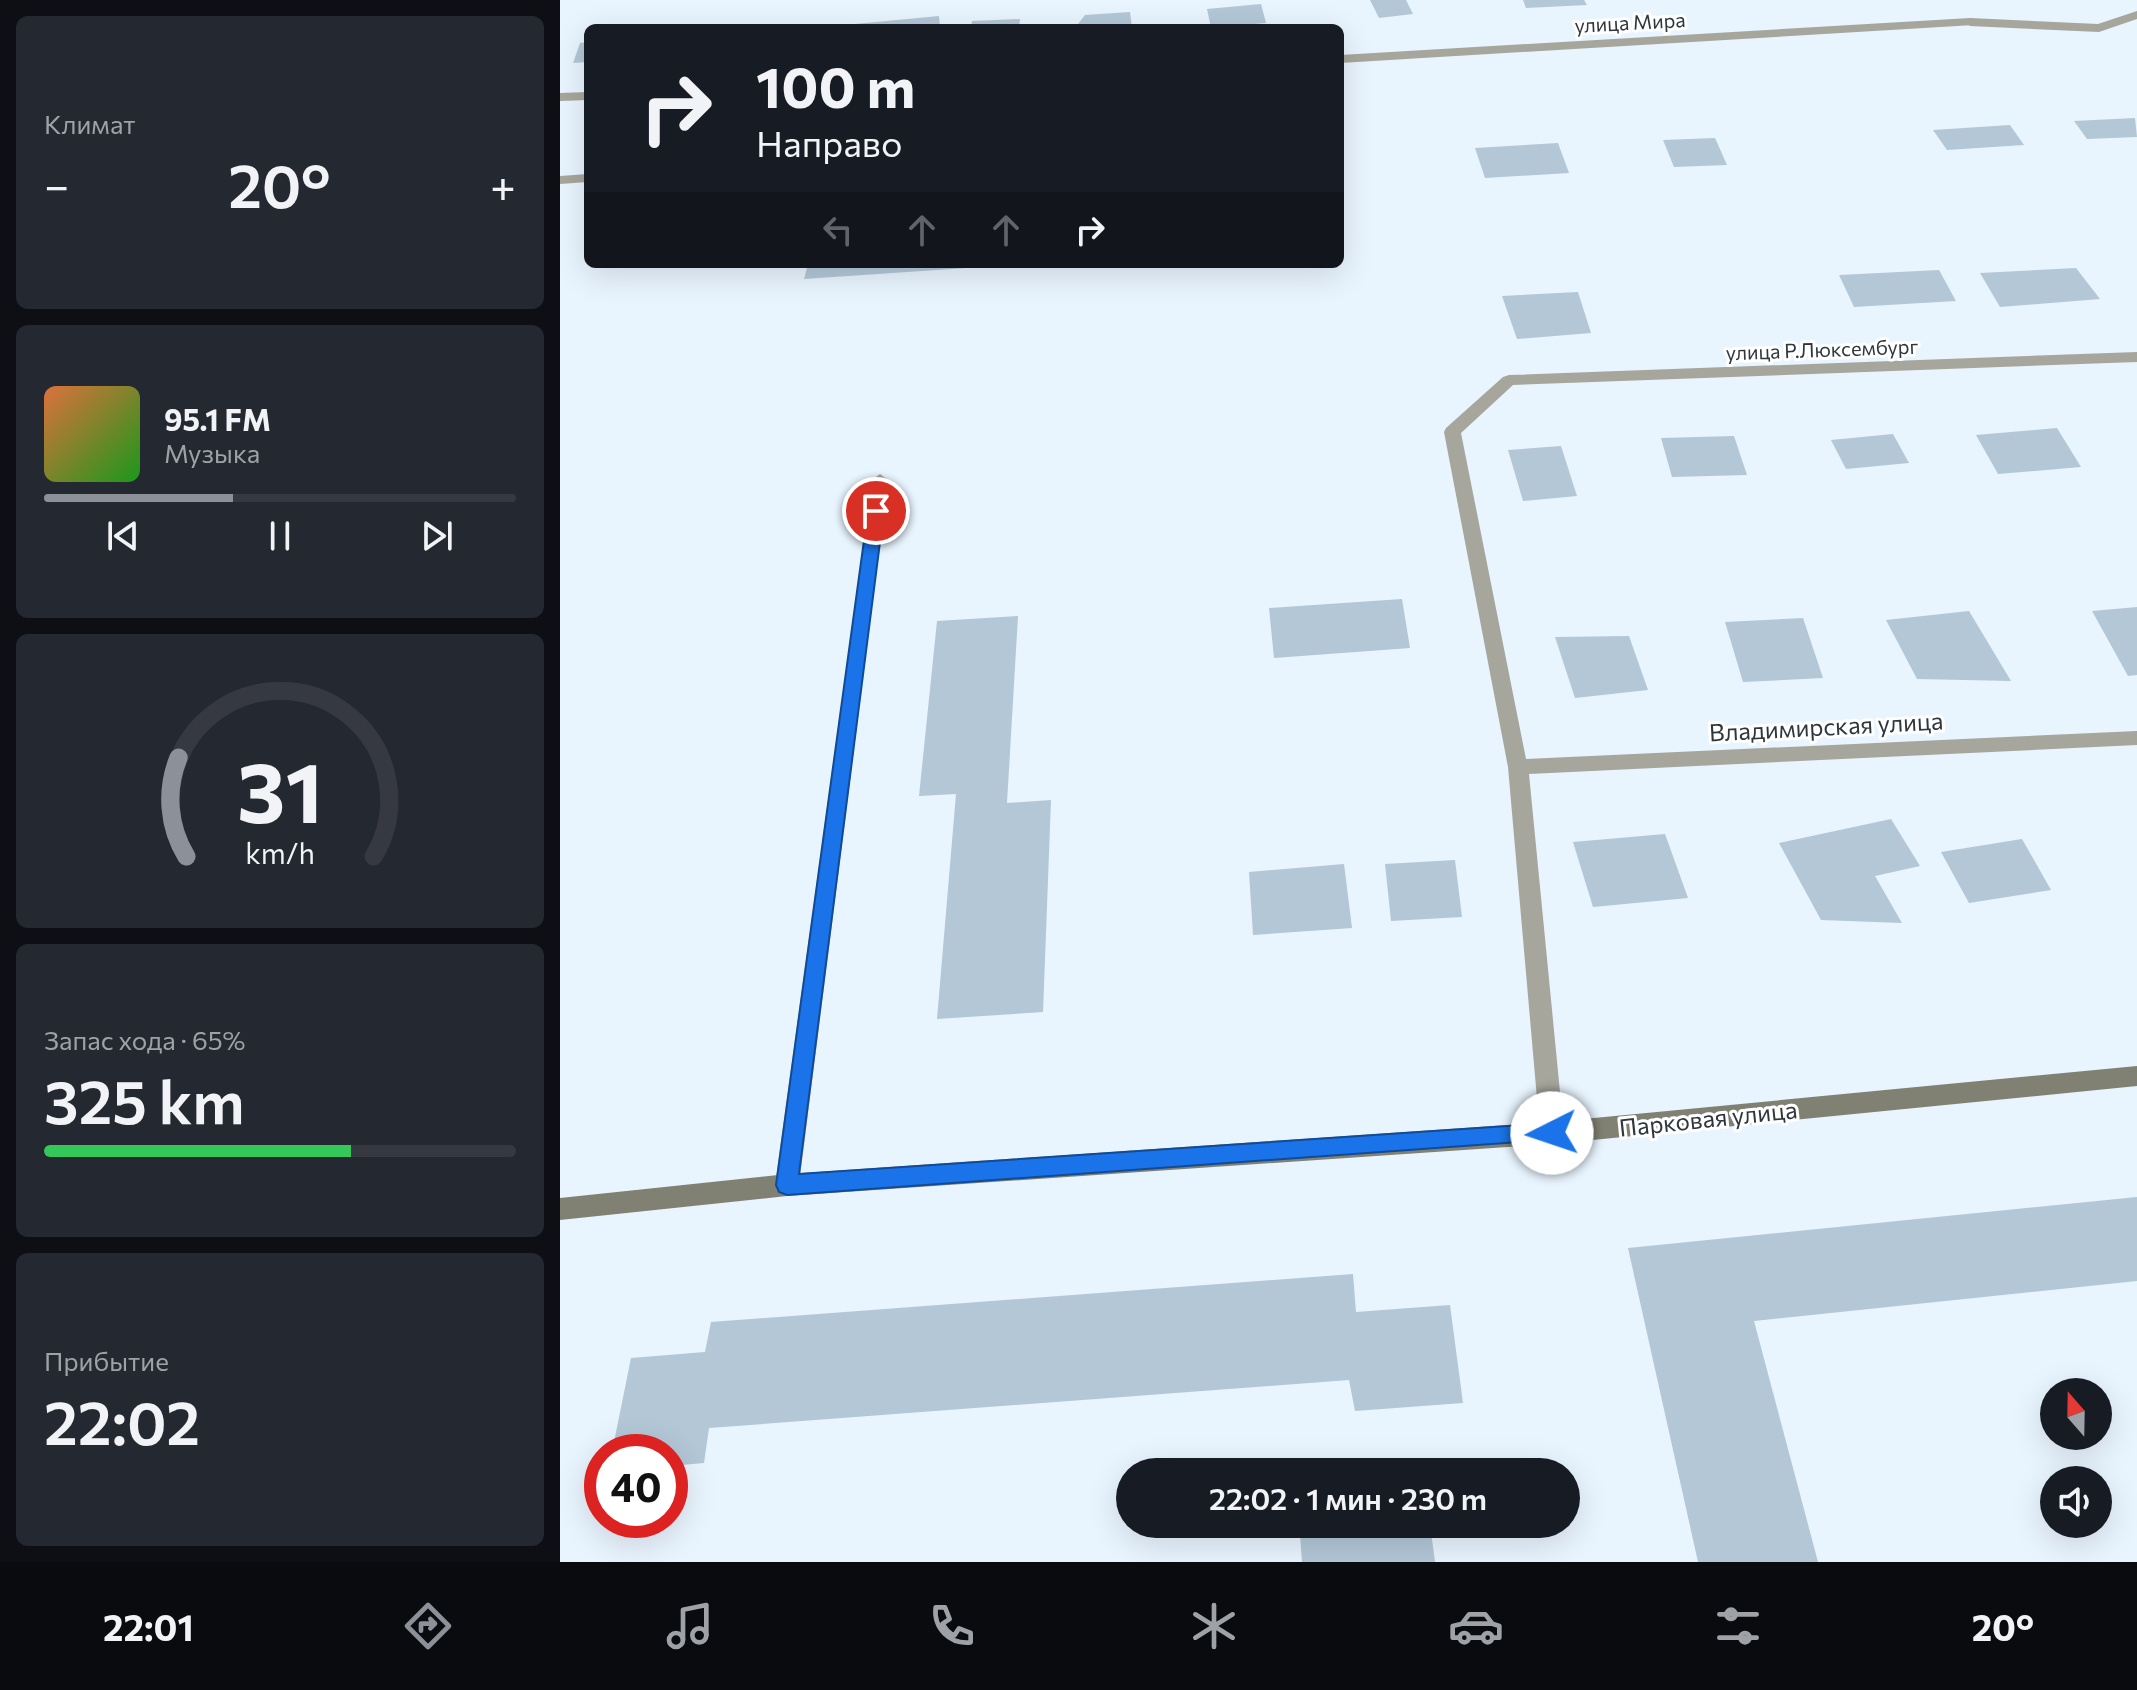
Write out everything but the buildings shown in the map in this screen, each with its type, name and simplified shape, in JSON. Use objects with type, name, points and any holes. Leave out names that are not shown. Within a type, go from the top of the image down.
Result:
[{"type":"street","name":"улица Мира","points":[[1344,59],[1970,22],[2099,28],[2137,15]]},
{"type":"street","points":[[560,97],[584,96]]},
{"type":"street","points":[[560,180],[584,178]]},
{"type":"street","name":"улица Р.Люксембург","points":[[1518,767],[1452,432],[1509,380],[2137,357]]},
{"type":"street","points":[[787,1185],[880,480]]},
{"type":"street","name":"Владимирская улица","points":[[1518,767],[2137,738]]},
{"type":"street","points":[[1518,767],[1552,1133]]},
{"type":"street","name":"Парковая улица","points":[[560,1209],[787,1185],[1552,1133],[2137,1076]]},
{"type":"route","points":[[876,511],[787,1185],[1552,1133]]}]
